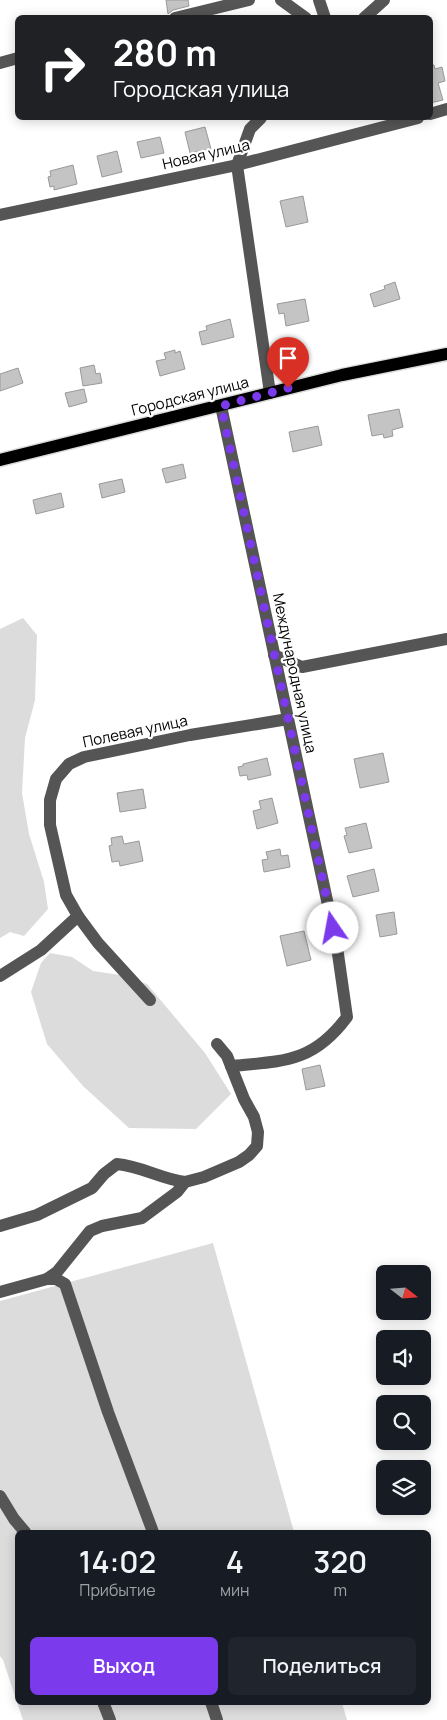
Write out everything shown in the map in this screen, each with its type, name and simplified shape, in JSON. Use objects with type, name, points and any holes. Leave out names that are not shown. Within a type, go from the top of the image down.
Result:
[{"type":"main road","name":"Городская улица","points":[[0,460],[342,375],[447,354]]},
{"type":"street","points":[[188,15],[250,0]]},
{"type":"street","points":[[281,0],[302,15]]},
{"type":"street","points":[[319,0],[324,15]]},
{"type":"street","points":[[367,15],[384,0]]},
{"type":"street","points":[[0,63],[15,59]]},
{"type":"street","points":[[433,113],[447,109]]},
{"type":"street","points":[[259,120],[250,129],[237,165],[270,393]]},
{"type":"street","name":"Новая улица","points":[[0,215],[237,165],[410,120]]},
{"type":"street","name":"Международная улица","points":[[221,406],[337,947],[346,1017],[340,1026],[310,1052],[275,1063],[231,1066]]},
{"type":"street","points":[[274,655],[302,667],[447,638]]},
{"type":"street","name":"Полевая улица","points":[[150,1000],[98,943],[78,916],[66,895],[50,825],[50,800],[56,779],[69,764],[94,755],[288,719]]},
{"type":"street","points":[[0,976],[41,950],[78,916]]},
{"type":"street","points":[[0,1226],[37,1215],[92,1188],[104,1174],[117,1164],[133,1165],[167,1180],[186,1182],[204,1177],[239,1162],[249,1155],[257,1146],[258,1132],[254,1117],[244,1099],[231,1066],[218,1044]]},
{"type":"street","points":[[48,1279],[57,1272],[90,1231],[102,1226],[142,1218],[177,1192],[186,1182]]},
{"type":"street","points":[[0,1292],[48,1279],[65,1284],[108,1412],[152,1530]]},
{"type":"street","points":[[0,1496],[23,1530]]},
{"type":"street","points":[[104,1705],[110,1720]]},
{"type":"street","points":[[212,1705],[217,1720]]},
{"type":"shaded area","points":[[23,618],[37,635],[35,700],[25,738],[22,793],[29,834],[44,882],[48,909],[24,936],[10,932],[0,938],[0,629]]},
{"type":"shaded area","points":[[50,953],[72,957],[93,971],[120,975],[147,984],[205,1053],[231,1094],[196,1129],[129,1128],[83,1086],[47,1044],[31,992],[41,963]]},
{"type":"shaded area","points":[[213,1243],[293,1530],[15,1530],[15,1696],[0,1656],[0,1301]]},
{"type":"shaded area","points":[[18,1705],[343,1705],[347,1720],[23,1720]]},
{"type":"building","points":[[166,0],[188,0],[189,6],[173,10],[168,14]]},
{"type":"building","points":[[433,65],[435,69],[442,67],[445,81],[438,83],[443,100],[433,102]]},
{"type":"building","points":[[205,127],[211,149],[190,153],[185,132]]},
{"type":"building","points":[[160,137],[164,153],[141,158],[137,142]]},
{"type":"building","points":[[117,151],[122,172],[102,177],[97,156]]},
{"type":"building","points":[[73,165],[77,184],[54,190],[54,186],[50,187],[48,177],[51,176],[50,171]]},
{"type":"building","points":[[303,196],[308,222],[286,227],[280,201]]},
{"type":"building","points":[[395,282],[400,299],[374,307],[370,294],[385,289],[384,286]]},
{"type":"building","points":[[305,299],[309,321],[286,326],[284,313],[279,314],[277,304]]},
{"type":"building","points":[[230,319],[234,337],[202,345],[199,332],[207,330],[206,326]]},
{"type":"building","points":[[175,350],[175,353],[180,351],[185,369],[160,376],[156,361],[166,359],[164,353]]},
{"type":"building","points":[[94,365],[96,374],[100,373],[102,383],[83,386],[80,368]]},
{"type":"building","points":[[18,368],[23,383],[0,391],[0,374]]},
{"type":"building","points":[[84,389],[87,402],[69,407],[65,393]]},
{"type":"building","points":[[399,409],[403,427],[392,430],[393,436],[384,438],[383,434],[372,436],[368,415]]},
{"type":"building","points":[[318,426],[322,445],[293,452],[289,432]]},
{"type":"building","points":[[183,464],[186,478],[166,483],[162,469]]},
{"type":"building","points":[[122,479],[125,492],[102,498],[99,484]]},
{"type":"building","points":[[61,493],[64,507],[36,514],[33,500]]},
{"type":"building","points":[[383,753],[389,782],[360,788],[354,759]]},
{"type":"building","points":[[267,758],[271,775],[248,780],[247,775],[240,776],[238,767]]},
{"type":"building","points":[[143,789],[146,808],[120,812],[117,793]]},
{"type":"building","points":[[272,798],[278,823],[257,829],[253,811],[261,809],[259,801]]},
{"type":"building","points":[[366,823],[372,848],[349,853],[344,836],[347,835],[345,828]]},
{"type":"building","points":[[122,836],[124,844],[139,841],[143,861],[120,866],[119,861],[112,862],[109,846],[112,845],[111,838]]},
{"type":"building","points":[[280,849],[281,856],[288,855],[290,867],[264,872],[262,860],[268,859],[266,852]]},
{"type":"building","points":[[374,869],[379,891],[353,897],[347,876]]},
{"type":"building","points":[[394,912],[397,934],[380,937],[376,915]]},
{"type":"building","points":[[304,931],[311,960],[287,966],[280,936]]},
{"type":"building","points":[[320,1065],[325,1086],[306,1090],[302,1069]]},
{"type":"route","points":[[288,388],[221,406],[333,928]]}]
